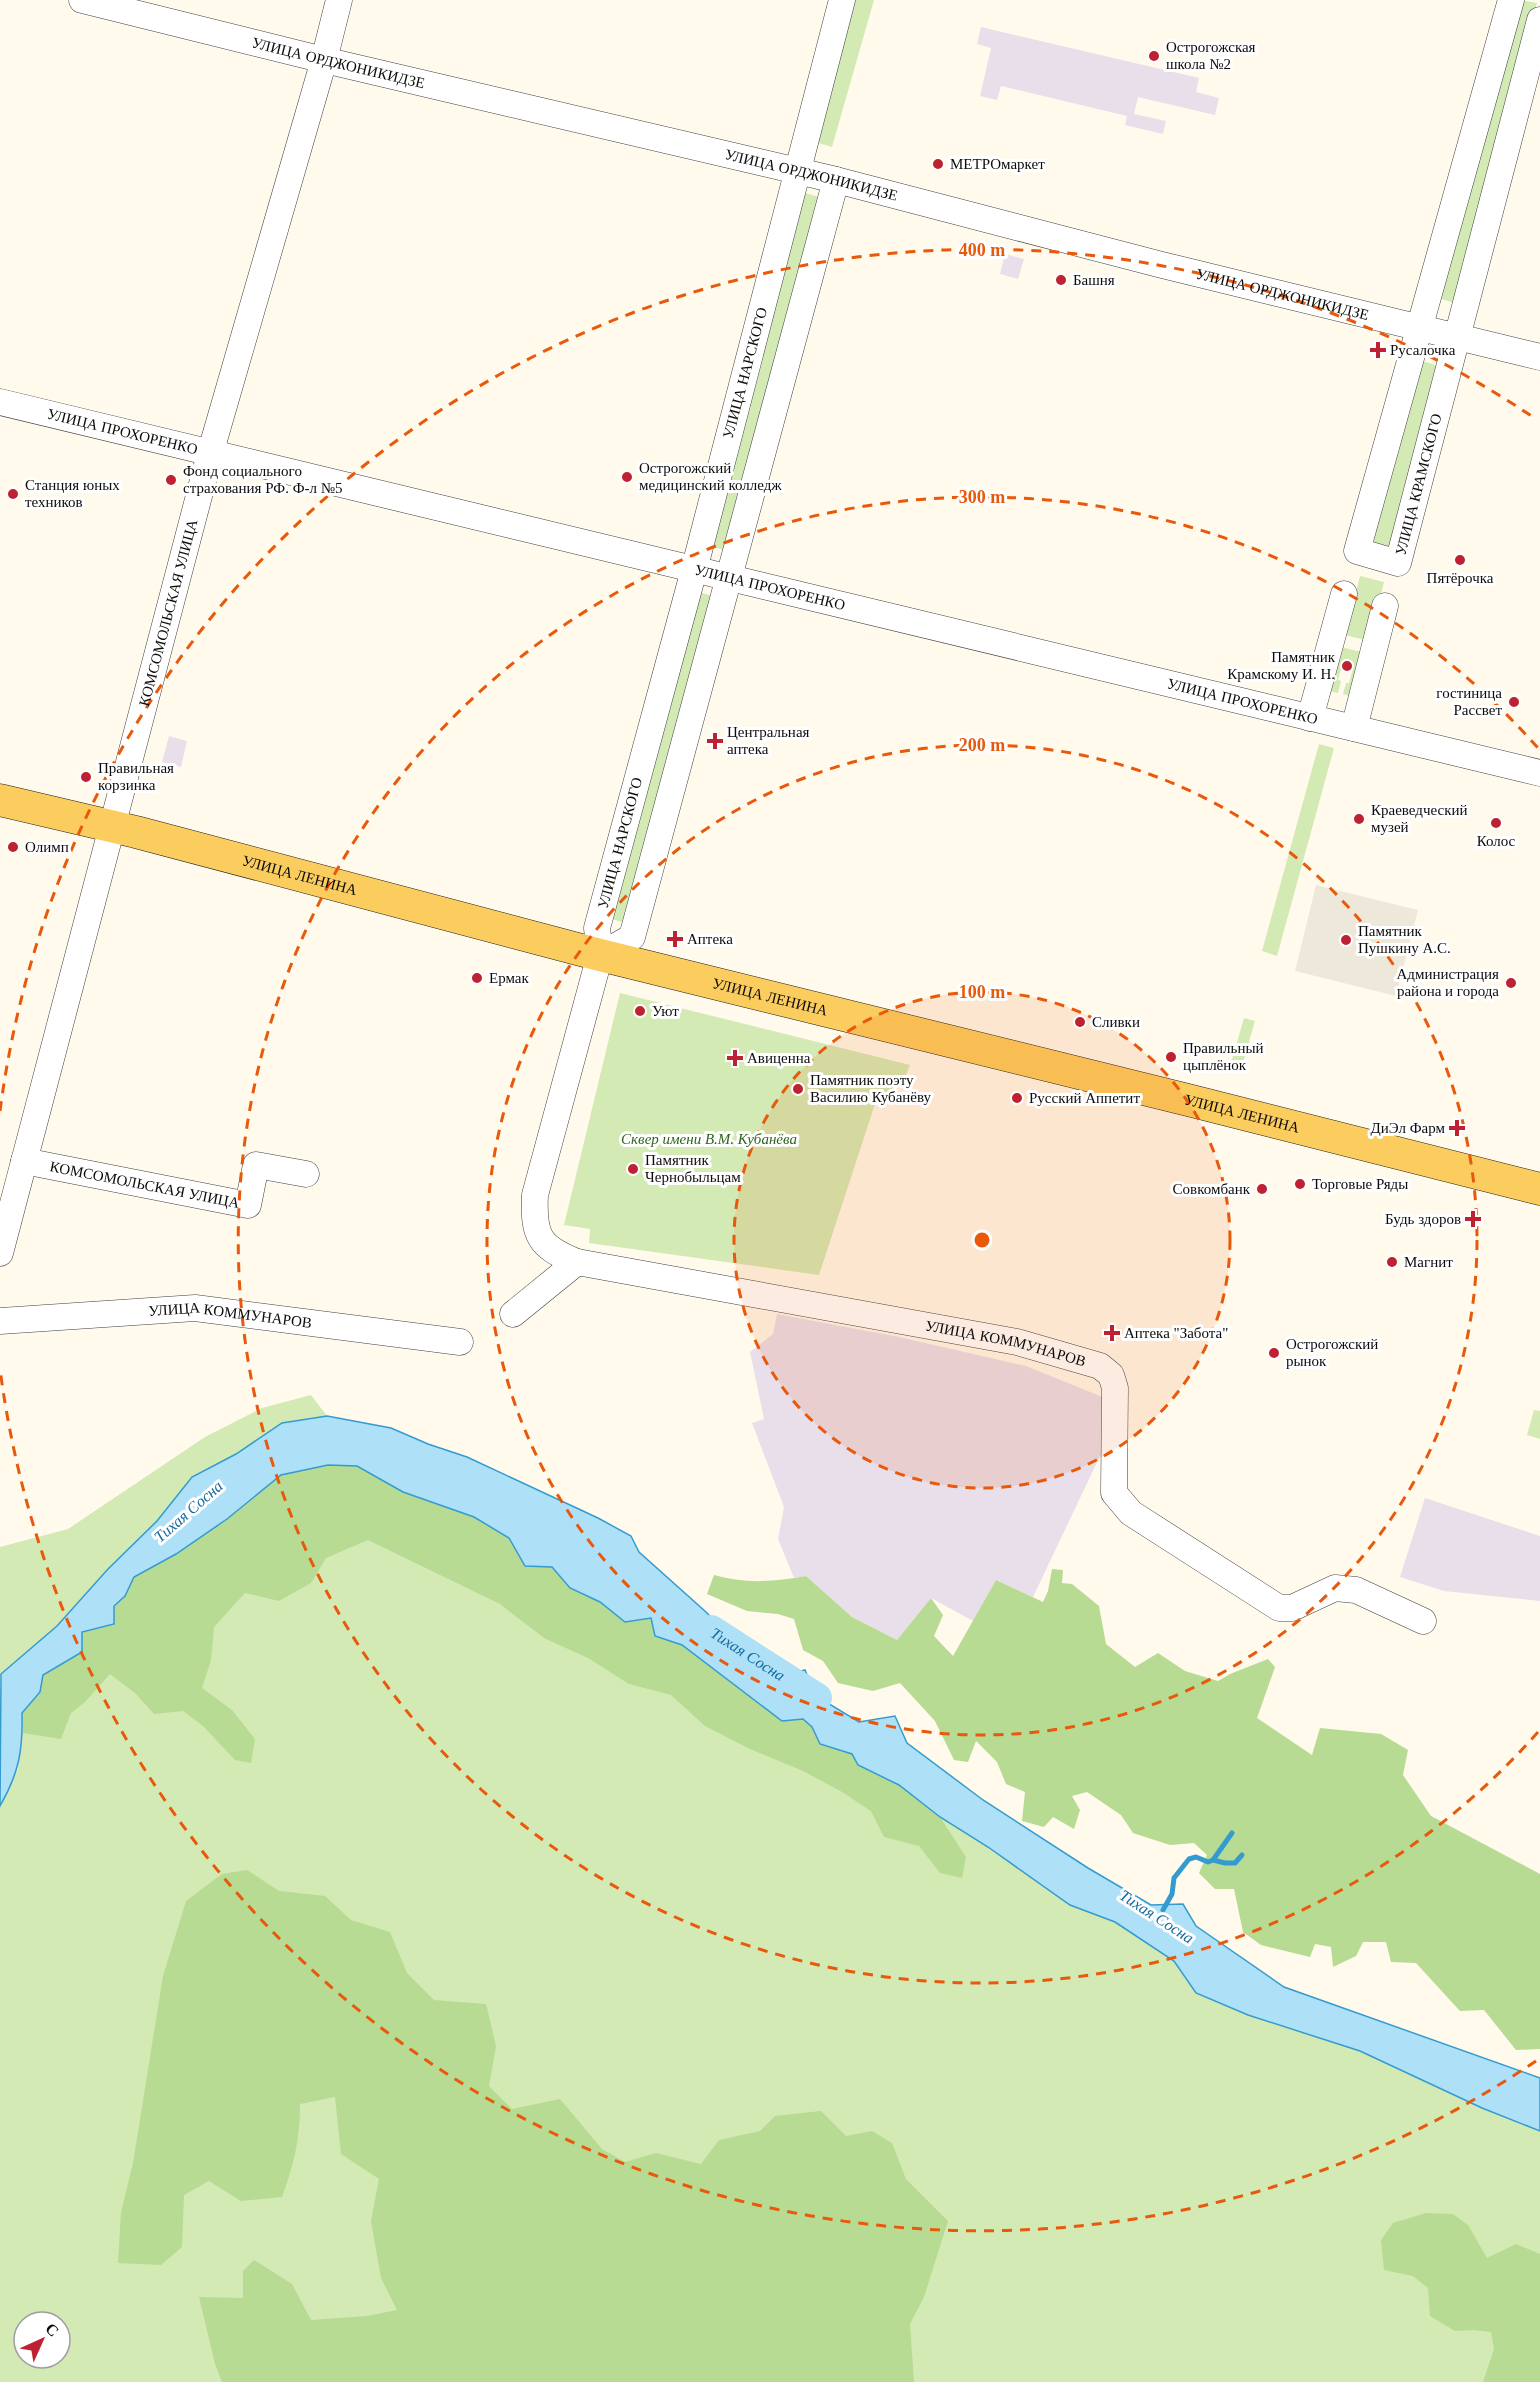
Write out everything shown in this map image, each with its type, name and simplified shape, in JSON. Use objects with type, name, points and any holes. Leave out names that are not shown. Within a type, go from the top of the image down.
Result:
[{"type":"main road","name":"УЛИЦА ЛЕНИНА","points":[[0,800],[112,826],[600,955],[1540,1189]]},
{"type":"street","name":"УЛИЦА ОРДЖОНИКИДЗЕ","points":[[82,0],[324,60],[836,180],[1162,265],[1540,357]]},
{"type":"street","name":"КОМСОМОЛЬСКАЯ УЛИЦА","points":[[0,1253],[210,454],[324,60],[339,0]]},
{"type":"street","name":"УЛИЦА НАРСКОГО","points":[[577,1262],[555,1254],[539,1236],[534,1219],[535,1195],[600,955],[597,928],[694,570],[842,0]]},
{"type":"street","name":"УЛИЦА КРАМСКОГО","points":[[1511,0],[1357,551],[1398,563],[1540,20]]},
{"type":"street","points":[[600,955],[632,937],[836,180]]},
{"type":"street","name":"УЛИЦА ПРОХОРЕНКО","points":[[0,402],[1540,773]]},
{"type":"street","points":[[1310,718],[1344,594]]},
{"type":"street","points":[[1354,728],[1384,606]]},
{"type":"street","name":"КОМСОМОЛЬСКАЯ УЛИЦА","points":[[24,1161],[248,1205],[256,1165],[306,1174]]},
{"type":"street","points":[[513,1314],[577,1262]]},
{"type":"street","name":"УЛИЦА КОММУНАРОВ","points":[[577,1262],[1017,1342],[1100,1366],[1111,1375],[1115,1388],[1114,1493],[1131,1513],[1279,1608],[1292,1608],[1335,1588],[1356,1590],[1423,1621]]},
{"type":"street","name":"УЛИЦА КОММУНАРОВ","points":[[0,1321],[195,1308],[460,1342]]},
{"type":"shaded area","points":[[981,27],[1199,78],[1196,92],[1219,98],[1215,115],[1138,97],[1134,114],[1166,121],[1163,134],[1125,125],[1127,116],[1001,86],[997,100],[980,96],[991,48],[977,44]]},
{"type":"shaded area","points":[[1005,254],[1024,259],[1018,279],[1000,274]]},
{"type":"shaded area","points":[[169,736],[187,741],[181,767],[162,762]]},
{"type":"shaded area","points":[[1316,885],[1418,910],[1396,996],[1295,971]]},
{"type":"shaded area","points":[[777,1314],[899,1337],[1026,1366],[1105,1398],[1103,1457],[1100,1456],[1033,1597],[996,1580],[973,1621],[931,1598],[897,1640],[852,1617],[806,1576],[794,1578],[778,1539],[784,1507],[752,1423],[764,1419],[750,1352],[773,1334]]},
{"type":"shaded area","points":[[1425,1498],[1540,1536],[1540,1601],[1444,1591],[1400,1577]]},
{"type":"green space","points":[[854,0],[874,0],[832,147],[815,142]]},
{"type":"green space","points":[[1520,0],[1537,3],[1455,303],[1438,298]]},
{"type":"green space","points":[[798,191],[823,198],[731,552],[707,545]]},
{"type":"green space","points":[[1422,361],[1439,366],[1390,548],[1373,543]]},
{"type":"green space","points":[[1360,576],[1384,582],[1369,641],[1345,635]]},
{"type":"green space","points":[[699,592],[716,597],[625,923],[609,918]]},
{"type":"green space","points":[[1337,646],[1369,654],[1357,698],[1343,694],[1354,665],[1343,662],[1338,680],[1341,681],[1338,693],[1325,690]]},
{"type":"green space","points":[[1319,744],[1334,748],[1277,956],[1262,951]]},
{"type":"green space","name":"Сквер имени В.М. Кубанёва","points":[[620,993],[910,1065],[903,1082],[875,1104],[819,1275],[589,1243],[590,1229],[564,1225]]},
{"type":"green space","points":[[1244,1018],[1255,1021],[1242,1066],[1231,1063]]},
{"type":"green space","points":[[311,1395],[327,1416],[282,1423],[236,1454],[192,1477],[157,1521],[57,1626],[0,1676],[0,1547],[68,1529],[205,1437],[262,1408]]},
{"type":"green space","points":[[1534,1410],[1540,1411],[1540,1439],[1527,1435]]},
{"type":"green space","points":[[328,1465],[357,1466],[403,1492],[474,1517],[509,1538],[525,1566],[552,1566],[570,1588],[600,1602],[625,1622],[651,1618],[655,1636],[682,1645],[782,1721],[803,1719],[812,1727],[820,1744],[852,1754],[858,1765],[899,1785],[940,1817],[966,1857],[962,1878],[940,1873],[919,1846],[884,1837],[871,1811],[842,1792],[803,1771],[750,1749],[705,1726],[671,1695],[629,1684],[588,1658],[544,1638],[500,1604],[368,1540],[326,1558],[311,1583],[279,1601],[245,1593],[214,1627],[211,1660],[202,1688],[232,1710],[255,1739],[251,1763],[235,1760],[203,1726],[183,1711],[154,1714],[136,1694],[110,1674],[85,1702],[71,1713],[61,1739],[23,1733],[22,1713],[40,1692],[43,1675],[82,1652],[82,1632],[125,1596],[134,1577],[176,1554],[227,1519],[281,1475]]},
{"type":"green space","points":[[357,1466],[651,1618],[782,1721],[803,1719],[858,1765],[899,1785],[940,1817],[988,1847],[1070,1905],[1115,1922],[1174,1961],[1196,1993],[1248,2015],[1360,2051],[1482,2108],[1540,2131],[1540,2346],[1530,2382],[0,2382],[0,1806],[18,1769],[22,1713],[65,1662],[82,1652],[82,1632],[114,1606],[151,1569],[227,1519]]},
{"type":"green space","points":[[1052,1569],[1063,1570],[1062,1583],[1072,1584],[1099,1606],[1106,1644],[1135,1667],[1158,1653],[1185,1671],[1218,1681],[1268,1659],[1275,1667],[1257,1718],[1312,1755],[1320,1728],[1381,1734],[1408,1750],[1403,1775],[1431,1816],[1540,1874],[1540,2049],[1516,2050],[1484,2010],[1460,2011],[1416,1963],[1391,1962],[1386,1942],[1363,1942],[1356,1956],[1333,1967],[1331,1947],[1315,1944],[1310,1957],[1261,1945],[1243,1932],[1234,1889],[1215,1889],[1199,1873],[1207,1855],[1194,1843],[1170,1845],[1133,1833],[1121,1815],[1087,1792],[1072,1796],[1080,1810],[1074,1829],[1053,1817],[1044,1827],[1022,1821],[1025,1792],[1006,1784],[997,1762],[976,1741],[968,1762],[954,1760],[935,1721],[900,1683],[873,1691],[838,1683],[823,1661],[803,1650],[794,1619],[778,1614],[747,1611],[707,1594],[714,1575],[738,1580],[760,1581],[806,1576],[852,1617],[897,1640],[931,1598],[943,1615],[934,1636],[953,1656],[996,1580],[1043,1602],[1048,1591]]},
{"type":"green space","points":[[247,1870],[279,1891],[325,1896],[351,1920],[390,1932],[407,1973],[434,2000],[486,2004],[496,2046],[489,2086],[512,2109],[560,2099],[602,2149],[625,2162],[656,2153],[701,2164],[719,2140],[760,2131],[775,2116],[821,2111],[846,2136],[872,2131],[892,2143],[906,2179],[948,2221],[924,2297],[910,2324],[914,2382],[222,2382],[215,2364],[199,2297],[243,2298],[243,2271],[254,2260],[292,2284],[311,2320],[367,2316],[397,2310],[381,2278],[371,2221],[379,2179],[341,2154],[335,2097],[300,2104],[296,2151],[282,2197],[241,2201],[209,2181],[184,2195],[182,2247],[161,2265],[118,2263],[121,2212],[133,2163],[163,1976],[186,1901],[222,1874]]},
{"type":"green space","points":[[1426,2213],[1453,2214],[1468,2225],[1487,2258],[1516,2244],[1540,2254],[1540,2382],[1483,2382],[1494,2349],[1491,2332],[1455,2331],[1430,2316],[1428,2288],[1413,2276],[1384,2270],[1381,2240],[1393,2223]]},
{"type":"water","points":[[327,1416],[391,1428],[467,1457],[598,1518],[631,1536],[639,1552],[706,1612],[749,1656],[783,1676],[805,1670],[816,1696],[859,1722],[895,1716],[907,1743],[983,1800],[1088,1868],[1151,1905],[1183,1904],[1196,1926],[1284,1987],[1540,2078],[1540,2131],[1482,2108],[1360,2051],[1248,2015],[1196,1993],[1174,1961],[1115,1922],[1070,1905],[988,1847],[940,1817],[899,1785],[858,1765],[852,1754],[820,1744],[812,1727],[803,1719],[782,1721],[682,1645],[655,1636],[651,1618],[625,1622],[600,1602],[570,1588],[552,1567],[525,1566],[509,1538],[474,1517],[403,1492],[357,1466],[328,1465],[281,1475],[227,1519],[176,1554],[134,1577],[125,1596],[114,1606],[114,1624],[82,1632],[82,1652],[43,1675],[40,1692],[22,1713],[22,1738],[16,1772],[0,1806],[1,1674],[57,1626],[108,1569],[157,1521],[192,1477],[236,1454],[282,1423]]},
{"type":"waterway","name":"Тихая Сосна","points":[[711,1630],[817,1698]]},
{"type":"waterway","points":[[1163,1910],[1172,1894],[1174,1878],[1189,1859],[1196,1857],[1208,1862],[1213,1860],[1232,1833]]},
{"type":"waterway","points":[[1213,1860],[1235,1863],[1242,1855]]},
{"type":"place","name":"Острогожская школа №2","points":[[1154,56]]},
{"type":"place","name":"МЕТРОмаркет","points":[[938,164]]},
{"type":"place","name":"Башня","points":[[1061,280]]},
{"type":"place","name":"Русалочка","points":[[1378,350]]},
{"type":"place","name":"Острогожский медицинский колледж","points":[[627,477]]},
{"type":"place","name":"Фонд социального страхования РФ. Ф-л №5","points":[[171,480]]},
{"type":"place","name":"Станция юных техников","points":[[13,494]]},
{"type":"place","name":"Пятёрочка","points":[[1460,560]]},
{"type":"place","name":"Памятник Крамскому И. Н.","points":[[1347,666]]},
{"type":"place","name":"гостиница Рассвет","points":[[1514,702]]},
{"type":"place","name":"Центральная аптека","points":[[715,741]]},
{"type":"place","name":"Правильная корзинка","points":[[86,777]]},
{"type":"place","name":"Краеведческий музей","points":[[1359,819]]},
{"type":"place","name":"Колос","points":[[1496,823]]},
{"type":"place","name":"Олимп","points":[[13,847]]},
{"type":"place","name":"Аптека","points":[[675,939]]},
{"type":"place","name":"Памятник Пушкину А.С.","points":[[1346,940]]},
{"type":"place","name":"Ермак","points":[[477,978]]},
{"type":"place","name":"Администрация района и города","points":[[1511,983]]},
{"type":"place","name":"Уют","points":[[640,1011]]},
{"type":"place","name":"Сливки","points":[[1080,1022]]},
{"type":"place","name":"Правильный цыплёнок","points":[[1171,1057]]},
{"type":"place","name":"Авиценна","points":[[735,1058]]},
{"type":"place","name":"Памятник поэту Василию Кубанёву","points":[[798,1089]]},
{"type":"place","name":"Русский Аппетит","points":[[1017,1098]]},
{"type":"place","name":"ДиЭл Фарм","points":[[1457,1128]]},
{"type":"place","name":"Памятник Чернобыльцам","points":[[633,1169]]},
{"type":"place","name":"Торговые Ряды","points":[[1300,1184]]},
{"type":"place","name":"Совкомбанк","points":[[1262,1189]]},
{"type":"place","name":"Будь здоров","points":[[1473,1219]]},
{"type":"place","name":"Магнит","points":[[1392,1262]]},
{"type":"place","name":"Аптека \"Забота\"","points":[[1112,1333]]},
{"type":"place","name":"Острогожский рынок","points":[[1274,1353]]}]
